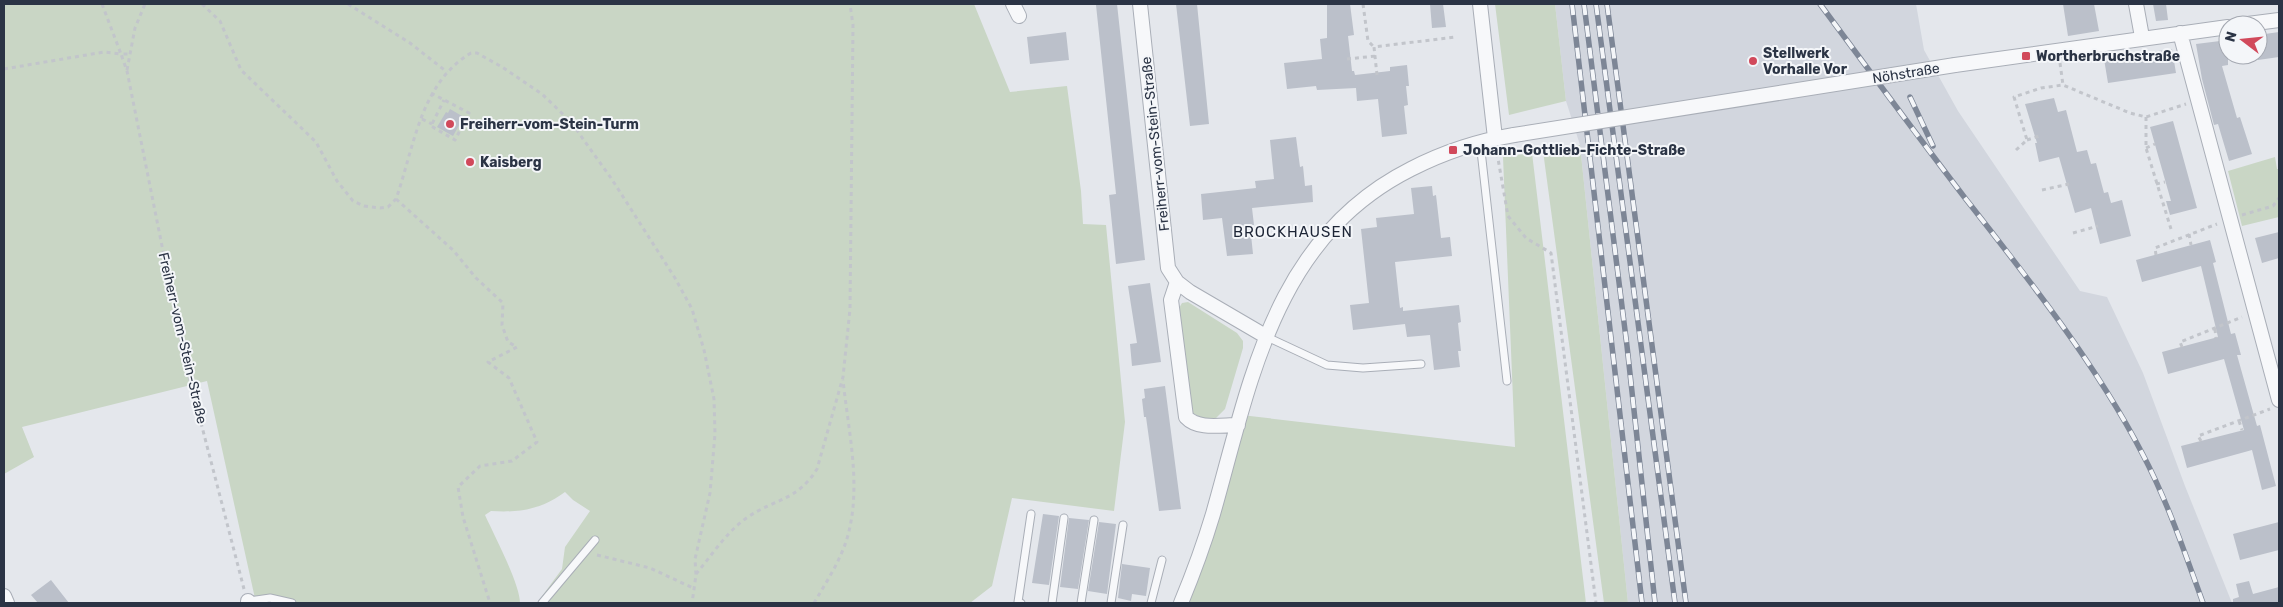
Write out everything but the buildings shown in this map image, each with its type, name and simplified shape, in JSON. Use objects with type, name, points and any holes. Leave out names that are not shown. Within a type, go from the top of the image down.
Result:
[{"type":"street","name":"Freiherr-vom-Stein-Straße","points":[[1140,4],[1168,268],[1177,282]]},
{"type":"street","points":[[1181,603],[1212,517],[1253,370],[1284,296],[1308,258],[1343,215],[1383,183],[1453,150],[1495,138],[1480,4]]},
{"type":"street","points":[[2136,4],[2142,37]]},
{"type":"street","name":"Nöhstraße","points":[[1495,138],[2142,37],[2218,28]]},
{"type":"street","points":[[2180,33],[2256,312],[2275,404]]},
{"type":"street","points":[[1238,425],[1201,425],[1192,423],[1186,417],[1171,300],[1177,282],[1267,337]]},
{"type":"street","points":[[4,596],[8,603]]},
{"type":"lane","points":[[1480,142],[1507,381]]},
{"type":"lane","points":[[1267,337],[1327,365],[1363,368],[1421,364]]},
{"type":"lane","points":[[1021,603],[1018,602],[1031,514]]},
{"type":"lane","points":[[1052,603],[1064,518]]},
{"type":"lane","points":[[1081,603],[1094,520]]},
{"type":"lane","points":[[1110,603],[1123,525]]},
{"type":"lane","points":[[542,603],[596,540]]},
{"type":"lane","points":[[1151,603],[1162,560]]},
{"type":"lane","points":[[248,602],[270,598],[292,603]]},
{"type":"path","points":[[102,4],[127,71]]},
{"type":"path","points":[[127,71],[135,28],[145,4]]},
{"type":"path","points":[[202,4],[220,22],[241,70],[316,142],[337,181],[353,201],[364,206],[388,207],[396,199],[431,93],[447,72],[471,53],[477,53],[502,67],[542,94],[571,122],[611,178],[675,278],[692,309],[704,350],[714,399],[714,434],[710,493],[695,559],[696,575],[692,603]]},
{"type":"path","points":[[348,4],[410,43],[447,72]]},
{"type":"path","points":[[696,575],[738,525],[749,516],[796,494],[810,480],[818,469],[843,377],[850,309],[852,25],[850,4]]},
{"type":"path","points":[[1363,4],[1368,42],[1374,48],[1376,56],[1377,75]]},
{"type":"path","points":[[1374,48],[1455,38]]},
{"type":"path","points":[[2058,50],[2063,85]]},
{"type":"path","points":[[4,69],[104,52],[130,54]]},
{"type":"path","points":[[1347,58],[1376,56]]},
{"type":"path","name":"Freiherr-vom-Stein-Straße","points":[[127,71],[185,361],[248,602]]},
{"type":"path","points":[[2027,140],[2014,97],[2041,88],[2063,85],[2130,113],[2146,117],[2198,100]]},
{"type":"path","points":[[422,119],[455,140],[469,113],[431,93]]},
{"type":"path","points":[[432,124],[444,100]]},
{"type":"path","points":[[2146,117],[2146,148],[2171,229]]},
{"type":"path","points":[[2016,150],[2027,140],[2039,136]]},
{"type":"path","points":[[1495,138],[1508,216],[1526,238],[1551,253],[1596,603]]},
{"type":"path","points":[[2146,148],[2155,144]]},
{"type":"path","points":[[2156,184],[2165,182]]},
{"type":"path","points":[[2042,190],[2069,184]]},
{"type":"path","points":[[2156,254],[2155,248],[2188,234],[2273,206],[2279,198]]},
{"type":"path","points":[[396,199],[453,250],[476,278],[503,303],[502,325],[508,342],[517,347],[488,362],[509,378],[537,442],[512,461],[480,466],[458,487],[463,517],[490,603]]},
{"type":"path","points":[[2073,233],[2098,226]]},
{"type":"path","points":[[2188,234],[2191,245]]},
{"type":"path","points":[[2182,347],[2180,342],[2256,312]]},
{"type":"path","points":[[2214,328],[2216,338]]},
{"type":"path","points":[[814,603],[832,574],[849,532],[855,488],[843,377]]},
{"type":"path","points":[[2201,441],[2198,436],[2239,421],[2275,404]]},
{"type":"path","points":[[2239,421],[2242,430]]},
{"type":"path","points":[[586,552],[650,568],[693,588]]},
{"type":"shaded area","points":[[1555,4],[1916,4],[1924,50],[1958,111],[2080,291],[2107,297],[2143,373],[2185,486],[2232,603],[1628,603],[1580,145],[1566,101]]},
{"type":"green space","points":[[4,4],[974,4],[1010,92],[1067,86],[1081,191],[1083,224],[1106,225],[1125,422],[1114,511],[1012,498],[992,586],[970,603],[537,603],[562,569],[565,547],[590,511],[573,500],[565,492],[548,502],[530,509],[491,511],[485,515],[516,584],[520,603],[256,603],[207,381],[22,427],[34,457],[4,474]]},
{"type":"green space","points":[[1495,4],[1555,4],[1566,101],[1509,115]]},
{"type":"green space","points":[[1580,145],[1628,603],[1604,603],[1543,151]]},
{"type":"green space","points":[[1532,153],[1586,603],[1181,603],[1241,415],[1515,447],[1503,157]]},
{"type":"green space","points":[[2275,157],[2277,169],[2279,169],[2279,217],[2242,226],[2228,171]]},
{"type":"green space","points":[[1188,302],[1237,333],[1243,341],[1243,348],[1225,409],[1215,419],[1205,419],[1192,413],[1178,310],[1182,303]]},
{"type":"railway","points":[[1572,4],[1642,603]]},
{"type":"railway","points":[[1584,4],[1627,346],[1655,603]]},
{"type":"railway","points":[[1596,4],[1675,603]]},
{"type":"railway","points":[[1607,4],[1686,603]]},
{"type":"railway","points":[[1820,4],[1928,150],[2060,322],[2104,387],[2124,420],[2160,489],[2203,603]]},
{"type":"railway","points":[[1910,97],[1933,146]]},
{"type":"place","name":"Wortherbruchstraße","points":[[2026,56]]},
{"type":"place","name":"Stellwerk Vorhalle Vor","points":[[1753,61]]},
{"type":"place","name":"Freiherr-vom-Stein-Turm","points":[[450,124]]},
{"type":"place","name":"Johann-Gottlieb-Fichte-Straße","points":[[1453,150]]},
{"type":"place","name":"Kaisberg","points":[[470,162]]},
{"type":"district","name":"BROCKHAUSEN","points":[[1293,232]]}]
